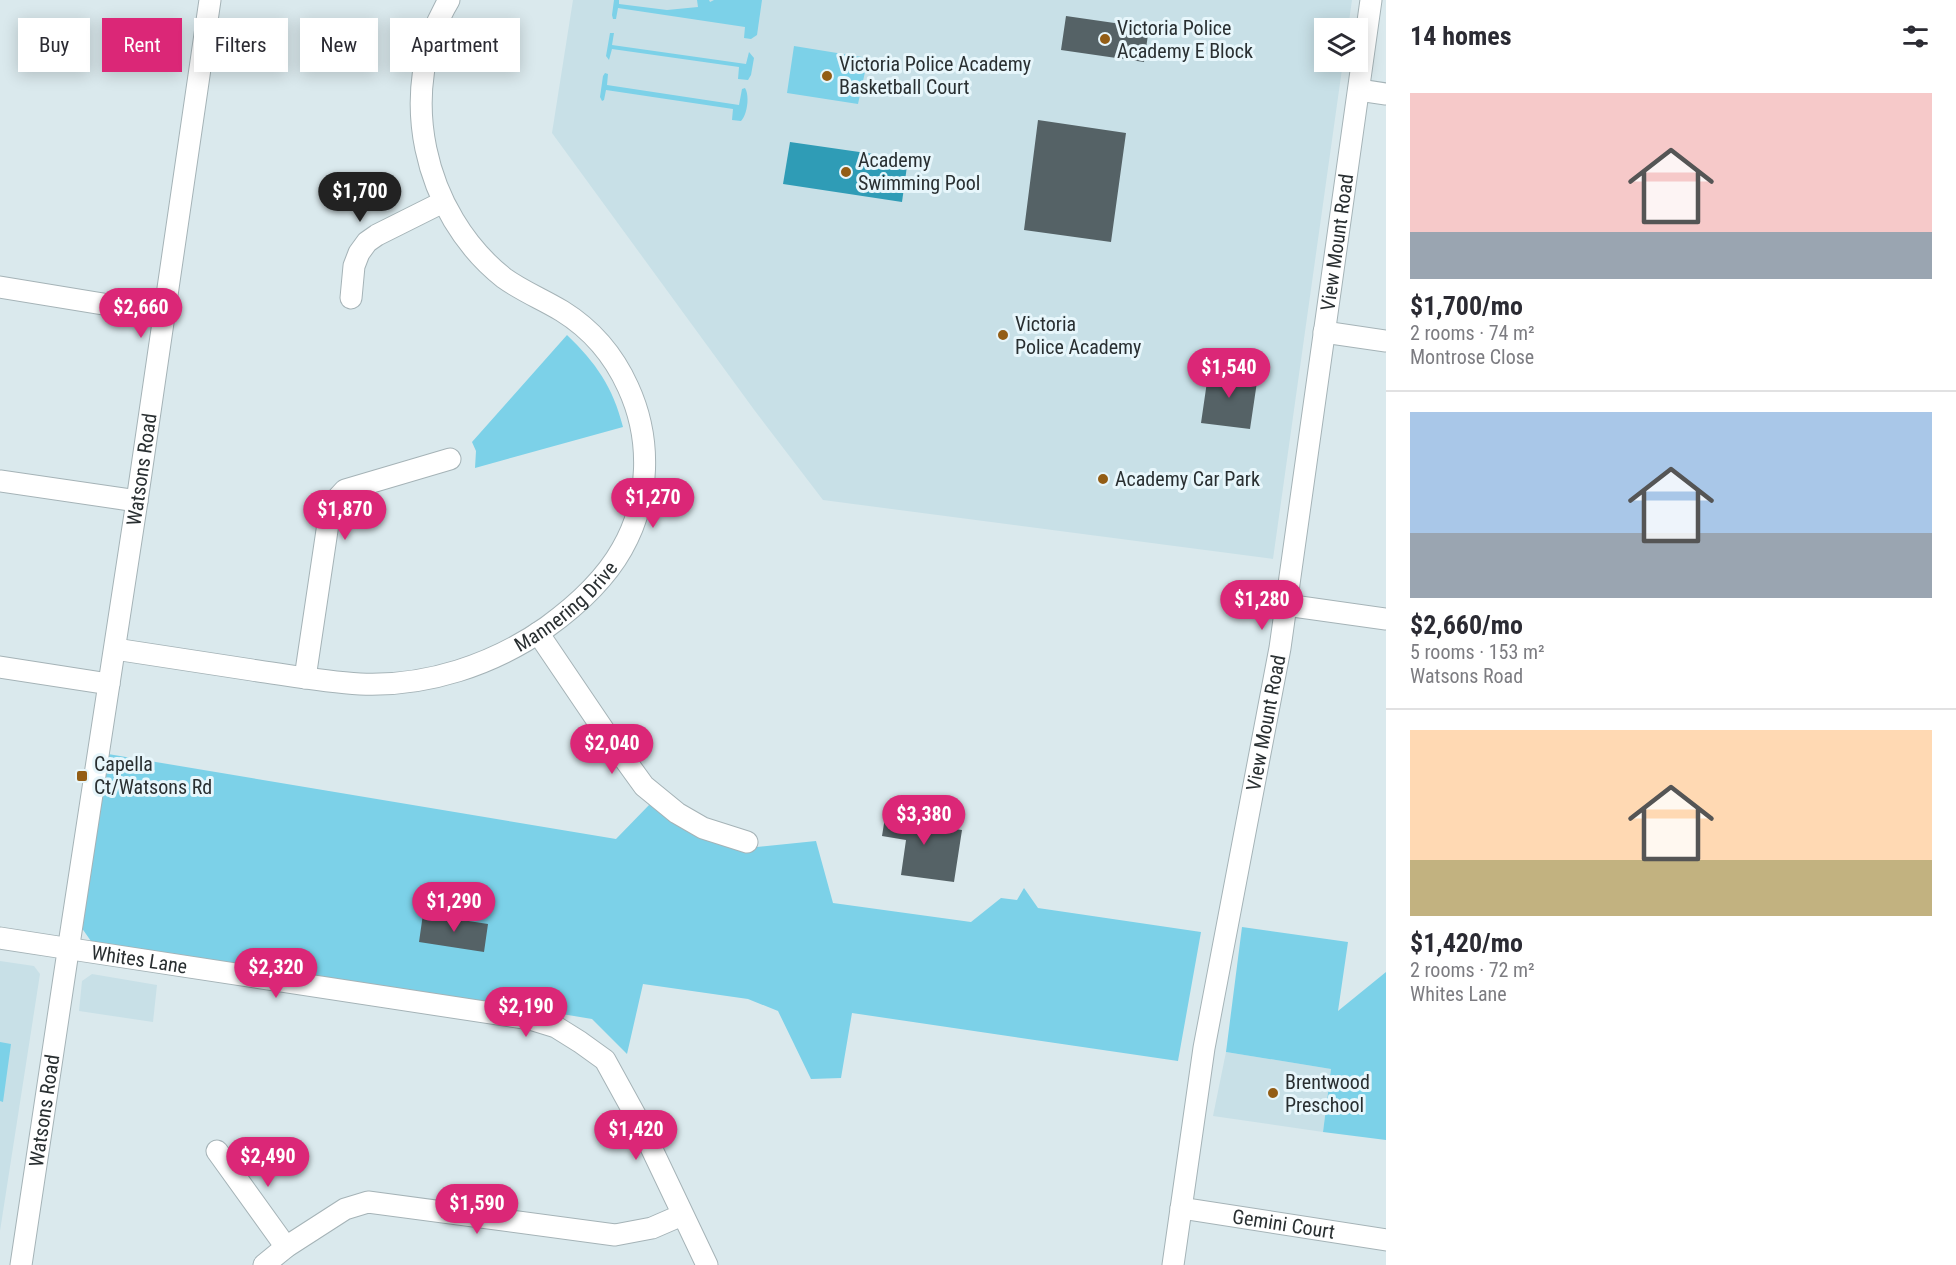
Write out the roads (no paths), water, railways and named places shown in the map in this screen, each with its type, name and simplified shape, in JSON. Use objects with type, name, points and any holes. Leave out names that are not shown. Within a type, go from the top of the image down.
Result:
[{"type":"street","name":"Watsons Road","points":[[21,1265],[137,501],[210,0]]},
{"type":"street","name":"Mannering Drive","points":[[114,649],[305,678],[360,684],[412,681],[444,675],[478,664],[538,633],[583,598],[617,559],[628,539],[637,517],[645,467],[642,430],[627,384],[599,341],[582,325],[562,311],[521,290],[487,263],[472,246],[443,202],[430,166],[422,124],[421,94],[430,42],[437,21],[449,0]]},
{"type":"street","name":"View Mount Road","points":[[1173,1265],[1204,1048],[1272,695],[1371,0]]},
{"type":"street","points":[[1359,90],[1386,94]]},
{"type":"street","points":[[351,298],[354,266],[367,242],[443,202]]},
{"type":"street","points":[[0,287],[164,314]]},
{"type":"street","points":[[1324,332],[1386,341]]},
{"type":"street","points":[[305,678],[332,504],[345,490],[450,459]]},
{"type":"street","points":[[0,481],[137,501]]},
{"type":"street","points":[[1286,605],[1386,619]]},
{"type":"street","points":[[538,633],[644,786],[677,813],[703,828],[747,842]]},
{"type":"street","points":[[0,667],[109,684]]},
{"type":"street","name":"Whites Lane","points":[[0,938],[530,1018],[556,1027],[605,1060],[638,1120],[707,1265]]},
{"type":"street","points":[[217,1150],[286,1247]]},
{"type":"street","points":[[264,1265],[286,1247],[345,1209],[368,1202],[615,1235],[652,1228],[682,1215]]},
{"type":"street","name":"Gemini Court","points":[[1181,1208],[1386,1240]]},
{"type":"place","name":"Victoria Police Academy E Block","points":[[1105,39]]},
{"type":"place","name":"Victoria Police Academy Basketball Court","points":[[827,76]]},
{"type":"place","name":"Academy Swimming Pool","points":[[846,172]]},
{"type":"place","name":"Victoria Police Academy","points":[[1003,335]]},
{"type":"place","name":"Academy Car Park","points":[[1103,479]]},
{"type":"place","name":"Capella Ct/Watsons Rd","points":[[82,776]]},
{"type":"place","name":"Brentwood Preschool","points":[[1273,1093]]}]
